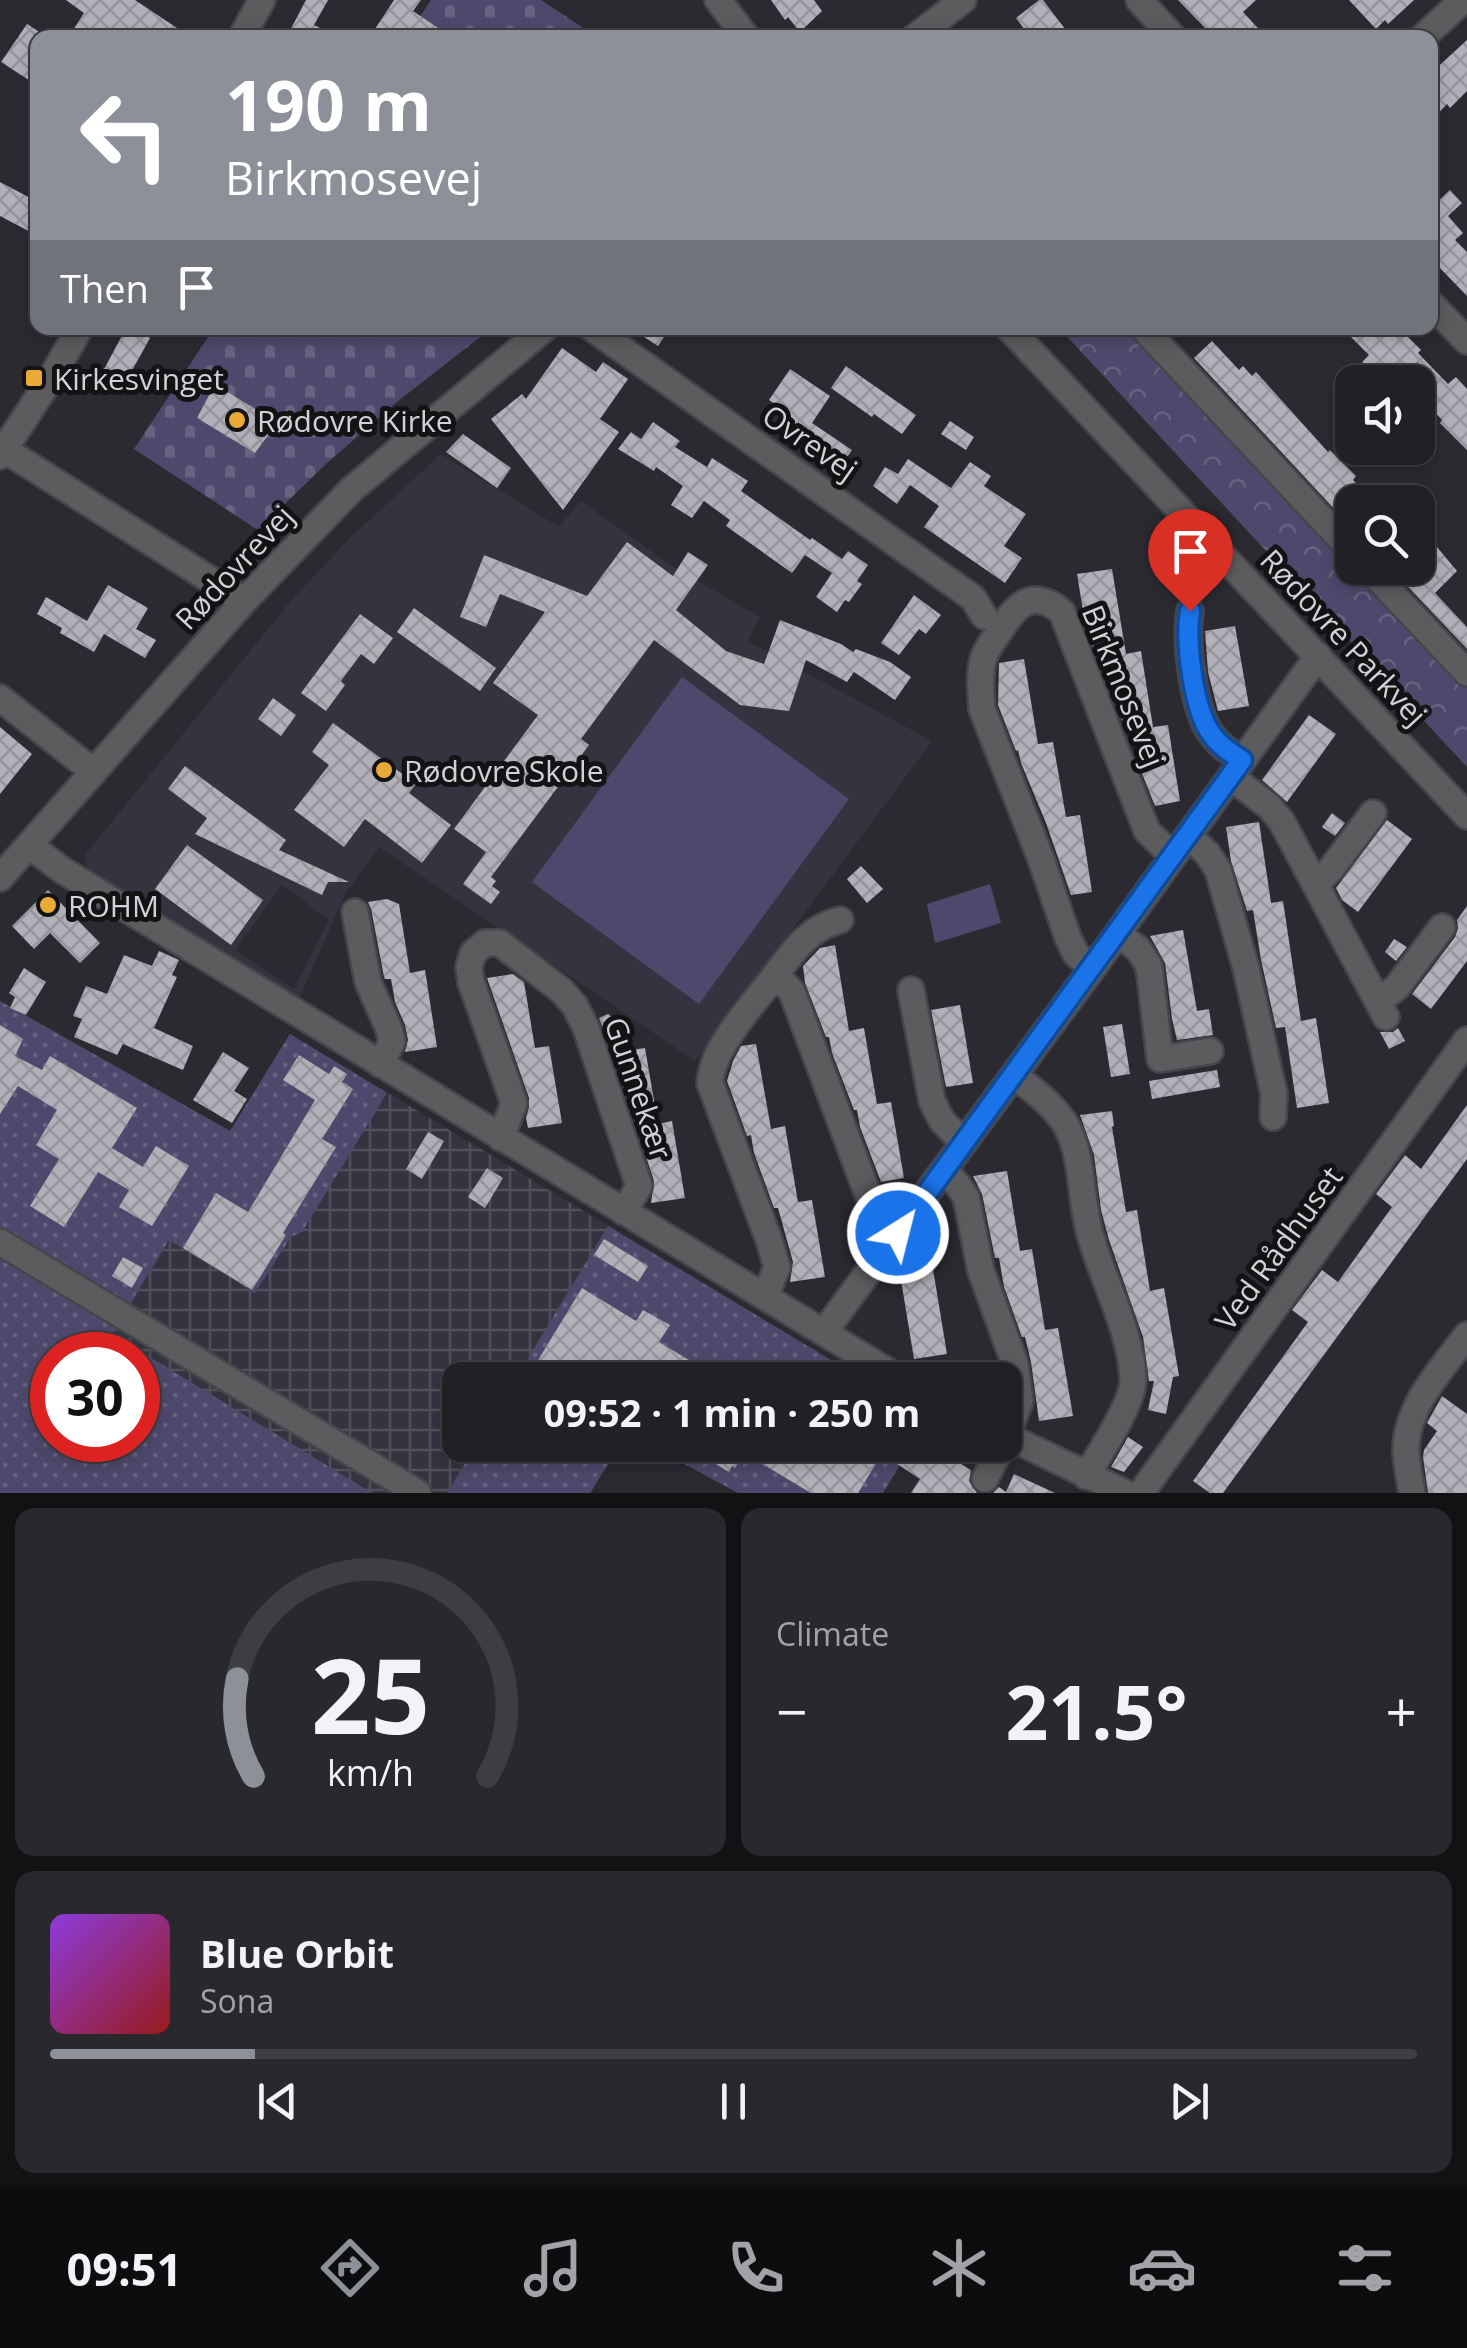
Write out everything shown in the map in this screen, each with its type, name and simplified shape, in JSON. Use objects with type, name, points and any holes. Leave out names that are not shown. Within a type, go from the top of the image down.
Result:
[{"type":"street","points":[[246,30],[262,0]]},
{"type":"street","points":[[718,0],[742,30]]},
{"type":"street","points":[[924,30],[962,0]]},
{"type":"street","points":[[1139,0],[1167,30]]},
{"type":"street","points":[[1431,30],[1463,0]]},
{"type":"street","points":[[1438,311],[1467,341]]},
{"type":"street","points":[[76,335],[2,453],[244,601]]},
{"type":"street","name":"Rødovrevej","points":[[0,878],[244,601],[355,486],[536,335]]},
{"type":"street","name":"Ovrevej","points":[[602,335],[973,598],[984,616]]},
{"type":"street","name":"Rødovre Parkvej","points":[[1016,335],[1467,816]]},
{"type":"street","points":[[1150,335],[1335,533]]},
{"type":"street","points":[[1384,585],[1467,674]]},
{"type":"street","name":"Birkmosevej","points":[[1092,969],[1076,954],[1068,938],[982,709],[983,657],[1019,605],[1030,600],[1053,604],[1062,612],[1147,831],[1207,853],[1218,870],[1246,968],[1274,1094],[1272,1118]]},
{"type":"street","name":"Birkmosevej","points":[[1190,611],[1187,629],[1198,709],[1236,769],[1282,822],[1382,1009],[1442,927]]},
{"type":"street","points":[[824,1332],[1318,656]]},
{"type":"street","points":[[0,698],[94,772]]},
{"type":"street","points":[[1317,883],[1373,813]]},
{"type":"street","points":[[29,845],[62,870],[873,1362]]},
{"type":"street","points":[[355,912],[368,982],[392,1042],[380,1064]]},
{"type":"street","points":[[765,1297],[777,1267],[710,1084],[711,1069],[718,1052],[811,932],[840,921]]},
{"type":"street","points":[[1118,933],[1138,949],[1149,966],[1160,1059],[1210,1052]]},
{"type":"street","name":"Gunnekær","points":[[502,1138],[514,1103],[468,967],[473,953],[485,943],[500,943],[562,991],[586,1028],[639,1186],[624,1212]]},
{"type":"street","points":[[776,974],[792,992],[873,1208],[898,1233]]},
{"type":"street","points":[[911,990],[932,1102],[942,1121],[964,1143]]},
{"type":"street","name":"Ved Rådhuset","points":[[1141,1493],[1467,1040]]},
{"type":"street","points":[[1014,1076],[1045,1100],[1063,1121],[1075,1144],[1088,1227],[1126,1342],[1134,1383],[1121,1416],[1086,1476]]},
{"type":"street","points":[[944,1170],[966,1198],[981,1271],[1015,1362]]},
{"type":"street","points":[[0,1242],[418,1493]]},
{"type":"street","points":[[1412,1493],[1406,1450],[1408,1423],[1417,1403],[1467,1335]]},
{"type":"street","points":[[1022,1447],[1125,1493]]},
{"type":"street","points":[[985,1479],[994,1462]]},
{"type":"shaded area","name":"Rødovre Skole","points":[[441,454],[559,527],[581,501],[672,566],[760,617],[748,641],[932,741],[695,1061],[379,847],[345,894],[300,997],[87,870],[85,855],[289,603],[351,537]],"holes":[[[282,885],[329,920],[294,989],[235,950]]]},
{"type":"shaded area","points":[[0,1001],[230,1131],[290,1034],[834,1362],[442,1362],[442,1462],[609,1462],[590,1493],[0,1493]]},
{"type":"green space","points":[[431,0],[541,0],[586,30],[411,30]]},
{"type":"green space","points":[[209,335],[483,335],[398,401],[258,530],[134,449]]},
{"type":"green space","points":[[1066,335],[1138,335],[1335,546],[1335,585],[1372,585],[1467,686],[1467,767]]},
{"type":"green space","points":[[682,677],[849,799],[699,1004],[532,882]]},
{"type":"green space","points":[[990,884],[1001,923],[935,943],[927,904]]},
{"type":"green space","points":[[0,1001],[230,1131],[290,1034],[387,1093],[302,1232],[291,1237],[255,1293],[169,1240],[113,1332],[30,1332],[30,1462],[160,1462],[160,1363],[372,1493],[0,1493]]},
{"type":"green space","points":[[608,1226],[834,1362],[526,1362]]},
{"type":"green space","points":[[466,1462],[609,1462],[590,1493],[447,1493]]},
{"type":"green space","points":[[681,1462],[902,1462],[883,1493],[738,1493]]},
{"type":"building","points":[[66,0],[135,0],[180,30],[73,30],[84,13]]},
{"type":"building","points":[[306,0],[328,0],[314,25],[324,30],[290,30]]},
{"type":"building","points":[[394,0],[421,0],[413,11],[441,30],[376,30]]},
{"type":"building","points":[[771,0],[814,0],[822,11],[802,30],[788,17],[785,20]]},
{"type":"building","points":[[1043,0],[1066,30],[1025,30],[1016,18]]},
{"type":"building","points":[[1178,0],[1256,0],[1243,12],[1260,30],[1207,30]]},
{"type":"building","points":[[1349,0],[1414,0],[1388,24],[1385,20],[1376,29]]},
{"type":"building","points":[[27,24],[36,30],[30,30],[30,81],[1,62]]},
{"type":"building","points":[[1467,40],[1467,91],[1438,114],[1438,67]]},
{"type":"building","points":[[0,182],[30,198],[30,232],[0,216]]},
{"type":"building","points":[[1450,190],[1462,203],[1448,216],[1463,233],[1455,240],[1467,252],[1467,296],[1438,266],[1438,201]]},
{"type":"building","points":[[122,335],[150,338],[123,387],[101,375]]},
{"type":"building","points":[[641,335],[665,335],[658,346]]},
{"type":"building","points":[[1349,335],[1406,335],[1430,365],[1365,365],[1362,362],[1369,355]]},
{"type":"building","points":[[1212,341],[1239,370],[1243,366],[1252,376],[1256,372],[1328,452],[1335,455],[1335,465],[1345,465],[1356,476],[1353,480],[1358,485],[1335,485],[1335,510],[1194,358]]},
{"type":"building","points":[[562,348],[596,372],[603,362],[628,379],[600,419],[619,432],[563,510],[491,419],[522,394],[526,399]]},
{"type":"building","points":[[846,366],[916,415],[902,434],[831,388]]},
{"type":"building","points":[[790,369],[830,396],[812,423],[852,450],[842,464],[835,460],[831,466],[778,428],[789,414],[769,400]]},
{"type":"building","points":[[1435,371],[1448,384],[1456,377],[1467,389],[1467,450],[1440,423],[1442,420],[1435,412]]},
{"type":"building","name":"Rødovre Kirke","points":[[215,384],[277,423],[255,453],[197,418]]},
{"type":"building","points":[[950,421],[974,437],[966,450],[941,434]]},
{"type":"building","points":[[653,422],[680,441],[675,447],[707,467],[712,458],[748,481],[741,491],[810,540],[842,559],[848,551],[868,565],[857,581],[862,584],[849,602],[845,600],[837,612],[816,597],[832,573],[805,555],[792,573],[726,526],[730,520],[704,501],[692,518],[671,505],[683,486],[656,467],[654,471],[618,449],[631,432],[641,439]]},
{"type":"building","points":[[463,434],[511,468],[497,488],[446,452]]},
{"type":"building","points":[[908,459],[951,488],[970,462],[991,476],[984,486],[1026,514],[1004,546],[1022,558],[1005,583],[924,527],[939,506],[910,485],[897,504],[873,486],[885,467],[898,474]]},
{"type":"building","points":[[627,542],[673,576],[688,552],[708,565],[676,610],[726,651],[764,664],[780,620],[853,652],[856,649],[890,662],[911,677],[895,700],[854,672],[847,682],[806,660],[789,711],[740,705],[654,640],[581,739],[589,745],[491,877],[496,881],[492,886],[500,892],[491,904],[463,884],[486,852],[454,829],[538,715],[493,683],[545,612],[500,594],[486,627],[460,617],[484,555],[587,596]]},
{"type":"building","points":[[1435,545],[1457,571],[1435,593],[1467,627],[1467,649],[1406,585],[1435,585]]},
{"type":"building","points":[[1112,569],[1126,654],[1141,651],[1153,727],[1168,725],[1180,801],[1155,806],[1139,766],[1134,733],[1127,734],[1113,698],[1106,660],[1098,661],[1086,629],[1077,574]]},
{"type":"building","points":[[108,585],[148,608],[136,629],[156,640],[145,658],[104,634],[94,652],[60,633],[62,628],[37,614],[46,597],[87,621]]},
{"type":"building","points":[[914,595],[941,615],[926,634],[919,629],[899,655],[881,643]]},
{"type":"building","points":[[414,608],[496,668],[480,691],[397,632]]},
{"type":"building","points":[[360,614],[393,638],[374,664],[361,654],[326,711],[301,693]]},
{"type":"building","points":[[1235,626],[1249,706],[1218,711],[1208,672],[1205,631]]},
{"type":"building","points":[[1024,659],[1038,744],[1053,742],[1066,817],[1080,815],[1092,892],[1071,895],[998,705],[999,663]]},
{"type":"building","points":[[273,698],[296,715],[281,736],[258,719]]},
{"type":"building","points":[[1309,715],[1336,734],[1287,802],[1262,780]]},
{"type":"building","points":[[333,723],[416,784],[409,793],[451,825],[422,863],[365,819],[344,847],[294,810],[329,765],[312,752]]},
{"type":"building","points":[[0,727],[32,754],[0,794]]},
{"type":"building","points":[[185,766],[286,840],[279,850],[349,882],[328,882],[322,895],[195,834],[207,818],[168,789]]},
{"type":"building","points":[[1332,813],[1345,823],[1335,836],[1322,827]]},
{"type":"building","points":[[1387,820],[1412,839],[1358,912],[1342,900],[1336,888]]},
{"type":"building","points":[[1259,822],[1271,903],[1283,901],[1301,1021],[1316,1018],[1329,1103],[1297,1108],[1285,1027],[1276,1028],[1253,910],[1247,911],[1231,861],[1226,827]]},
{"type":"building","points":[[187,845],[263,900],[231,945],[155,889]]},
{"type":"building","points":[[861,866],[883,889],[867,903],[847,879]]},
{"type":"building","points":[[48,890],[100,943],[80,963],[50,933],[34,949],[12,926]]},
{"type":"building","points":[[387,899],[399,904],[410,973],[425,970],[437,1047],[405,1052],[405,1025],[391,979],[384,977],[368,902]]},
{"type":"building","points":[[1467,906],[1467,961],[1431,1009],[1412,994],[1455,937],[1457,920]]},
{"type":"building","points":[[1183,930],[1197,1011],[1209,1009],[1213,1035],[1177,1040],[1165,963],[1150,936]]},
{"type":"building","points":[[1394,939],[1407,947],[1396,961],[1385,952]]},
{"type":"building","points":[[835,945],[849,1031],[864,1028],[877,1104],[891,1102],[904,1178],[881,1182],[857,1110],[805,983],[803,966],[820,948]]},
{"type":"building","points":[[159,951],[179,960],[172,975],[177,977],[154,1028],[193,1046],[183,1070],[123,1044],[117,1055],[74,1037],[82,1019],[73,1016],[86,986],[107,994],[124,955],[152,966]]},
{"type":"building","points":[[24,968],[46,982],[26,1015],[10,1008],[15,997],[9,993]]},
{"type":"building","points":[[513,974],[524,982],[535,1048],[549,1046],[562,1123],[528,1128],[529,1098],[487,978]]},
{"type":"building","points":[[960,1005],[973,1083],[946,1087],[931,1010]]},
{"type":"building","points":[[608,1014],[616,1021],[613,1042],[606,1036],[599,1018]]},
{"type":"building","points":[[1122,1024],[1130,1074],[1111,1077],[1103,1027]]},
{"type":"building","points":[[0,1025],[23,1039],[15,1056],[42,1070],[50,1056],[137,1108],[112,1148],[143,1167],[156,1146],[189,1166],[152,1226],[119,1207],[129,1190],[98,1172],[64,1227],[30,1206],[59,1159],[36,1145],[57,1110],[18,1086],[0,1114]]},
{"type":"building","points":[[1398,1028],[1405,1041],[1389,1049],[1380,1032]]},
{"type":"building","points":[[756,1044],[771,1129],[785,1126],[798,1202],[812,1200],[825,1277],[790,1282],[793,1262],[778,1208],[774,1208],[751,1135],[747,1136],[727,1081],[741,1046]]},
{"type":"building","points":[[645,1048],[658,1124],[672,1121],[685,1198],[651,1203],[654,1181],[612,1053]]},
{"type":"building","points":[[223,1052],[249,1068],[234,1091],[247,1099],[232,1123],[193,1100]]},
{"type":"building","points":[[299,1055],[329,1074],[334,1066],[347,1074],[342,1082],[353,1089],[322,1139],[336,1147],[252,1290],[183,1248],[216,1193],[248,1212],[315,1100],[283,1080]]},
{"type":"building","points":[[1217,1070],[1220,1087],[1152,1099],[1149,1081]]},
{"type":"building","points":[[1467,1105],[1467,1159],[1223,1493],[1210,1493],[1193,1481],[1308,1322],[1292,1310],[1322,1270],[1338,1282],[1392,1207],[1376,1194],[1405,1155],[1421,1169]]},
{"type":"building","points":[[1112,1111],[1126,1212],[1137,1210],[1150,1291],[1164,1288],[1179,1376],[1173,1377],[1166,1414],[1148,1410],[1154,1381],[1149,1381],[1143,1337],[1109,1240],[1094,1155],[1080,1115]]},
{"type":"building","points":[[428,1132],[444,1141],[422,1179],[406,1169]]},
{"type":"building","points":[[487,1168],[503,1178],[485,1208],[468,1197]]},
{"type":"building","points":[[1007,1171],[1020,1251],[1032,1249],[1045,1330],[1058,1328],[1073,1416],[1039,1421],[1025,1337],[1004,1287],[982,1194],[973,1176]]},
{"type":"building","points":[[931,1229],[945,1239],[935,1253],[921,1243]]},
{"type":"building","points":[[604,1239],[648,1266],[638,1282],[594,1255]]},
{"type":"building","points":[[123,1257],[143,1268],[132,1288],[112,1276]]},
{"type":"building","points":[[933,1269],[947,1354],[914,1359],[900,1274]]},
{"type":"building","points":[[582,1288],[636,1321],[643,1310],[670,1325],[659,1342],[692,1362],[537,1362]]},
{"type":"building","points":[[1442,1396],[1467,1414],[1467,1493],[1428,1493],[1424,1450],[1437,1431],[1427,1423]]},
{"type":"building","points":[[1128,1437],[1143,1447],[1124,1472],[1111,1467]]},
{"type":"building","points":[[712,1462],[739,1462],[729,1472]]},
{"type":"building","points":[[759,1462],[877,1462],[858,1493],[811,1493]]},
{"type":"building","points":[[894,1462],[958,1462],[971,1470],[969,1481],[977,1493],[911,1493],[920,1479]]},
{"type":"building","points":[[1014,1474],[1055,1493],[993,1493],[999,1487],[1006,1492]]},
{"type":"place","name":"Kirkesvinget","points":[[34,378]]},
{"type":"place","name":"Rødovre Kirke","points":[[237,420]]},
{"type":"place","name":"Rødovre Skole","points":[[384,770]]},
{"type":"place","name":"ROHM","points":[[48,905]]},
{"type":"route","points":[[898,1233],[1242,760],[1212,736],[1198,709],[1187,629],[1190,611]]}]
